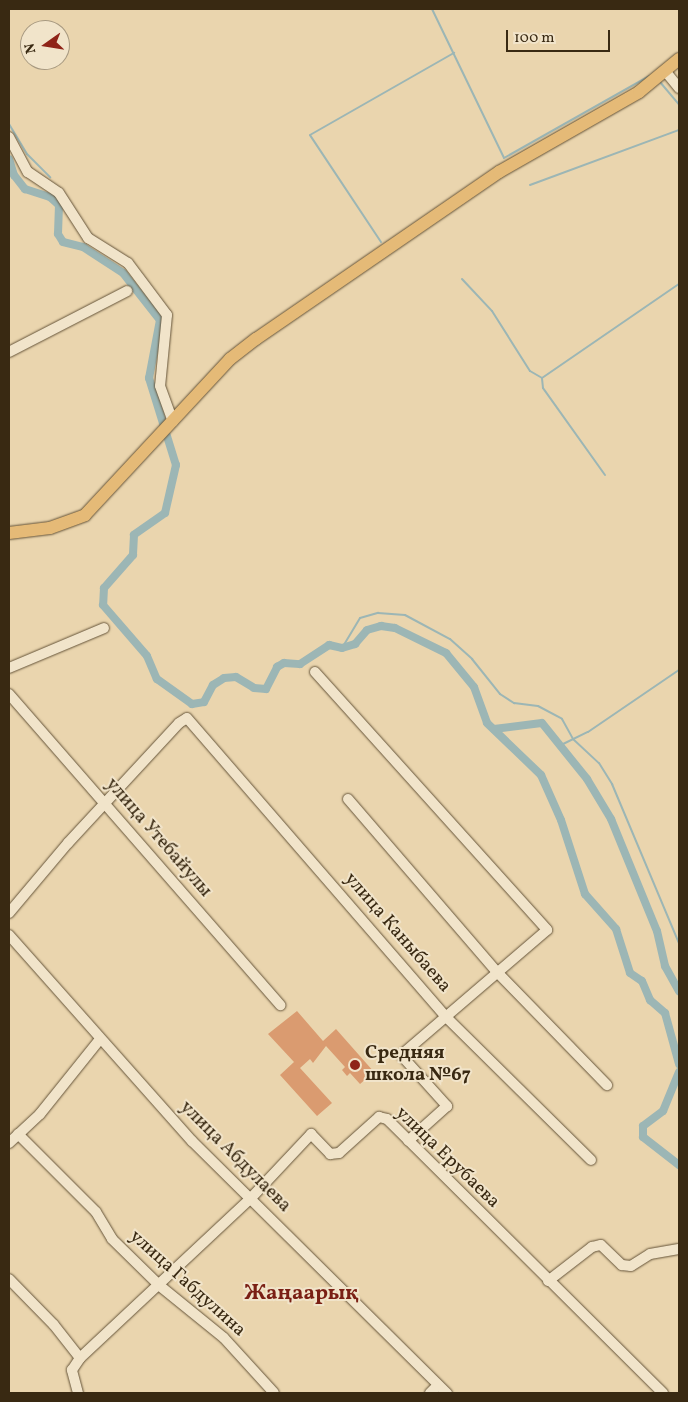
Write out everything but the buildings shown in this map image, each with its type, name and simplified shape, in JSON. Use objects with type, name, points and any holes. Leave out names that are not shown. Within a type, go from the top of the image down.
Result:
[{"type":"main road","points":[[9,533],[50,528],[84,515],[230,359],[499,172],[659,78],[679,59]]},
{"type":"street","points":[[659,78],[679,88]]},
{"type":"street","points":[[9,137],[28,172],[59,193],[88,238],[128,263],[166,315],[160,386],[168,427]]},
{"type":"street","points":[[9,352],[127,291]]},
{"type":"street","points":[[9,668],[104,628]]},
{"type":"street","points":[[315,672],[547,930],[401,1055],[447,1106],[408,1141]]},
{"type":"street","name":"улица Утебайулы","points":[[9,694],[280,1005]]},
{"type":"street","name":"улица Каныбаева","points":[[105,803],[178,723],[187,718],[445,1016],[591,1160]]},
{"type":"street","points":[[348,799],[497,972],[607,1085]]},
{"type":"street","points":[[9,913],[105,803]]},
{"type":"street","name":"улица Абдулаева","points":[[9,935],[192,1141],[447,1393]]},
{"type":"street","points":[[9,1143],[40,1114],[100,1039]]},
{"type":"street","name":"улица Ерубаева","points":[[80,1358],[160,1286],[251,1198],[311,1134],[330,1154],[339,1153],[380,1117],[387,1119],[548,1281],[663,1393]]},
{"type":"street","name":"улица Габдулина","points":[[18,1134],[96,1212],[112,1239],[160,1286],[224,1338],[274,1393]]},
{"type":"street","points":[[548,1281],[592,1247],[601,1245],[622,1265],[631,1266],[650,1254],[679,1250]]},
{"type":"street","points":[[9,1279],[54,1325],[80,1358],[72,1370],[78,1393]]},
{"type":"street","points":[[430,1393],[438,1385]]},
{"type":"waterway","points":[[432,9],[504,158],[649,76]]},
{"type":"waterway","points":[[381,242],[310,135],[454,53]]},
{"type":"waterway","points":[[660,82],[679,105]]},
{"type":"waterway","points":[[9,124],[27,154],[50,177]]},
{"type":"waterway","points":[[530,185],[679,130]]},
{"type":"waterway","points":[[9,159],[14,175],[25,189],[50,197],[59,205],[58,234],[63,242],[83,247],[123,273],[160,320],[149,378],[176,465],[165,513],[134,535],[133,555],[104,588],[103,605],[147,656],[157,679],[192,704],[204,702],[213,685],[224,678],[236,677],[254,688],[266,689],[277,667],[284,663],[300,664],[329,645],[342,648],[355,644],[367,630],[381,626],[395,628],[446,653],[474,687],[487,723],[541,775],[561,820],[585,894],[616,929],[630,973],[642,981],[650,1000],[665,1013],[679,1064]]},
{"type":"waterway","points":[[462,279],[492,311],[530,371],[542,378]]},
{"type":"waterway","points":[[605,475],[543,388],[542,378],[679,284]]},
{"type":"waterway","points":[[342,648],[360,618],[378,613],[405,615],[450,639],[472,659],[500,694],[514,703],[538,706],[562,719],[573,739],[599,763],[612,784],[679,943]]},
{"type":"waterway","points":[[559,746],[588,732],[679,670]]},
{"type":"waterway","points":[[494,729],[542,723],[587,779],[611,819],[657,931],[665,966],[679,991]]},
{"type":"waterway","points":[[679,1072],[663,1111],[643,1126],[643,1137],[679,1165]]},
{"type":"place","name":"Средняя школа №67","points":[[355,1065]]},
{"type":"district","name":"Жаңаарық","points":[[301,1294]]}]
